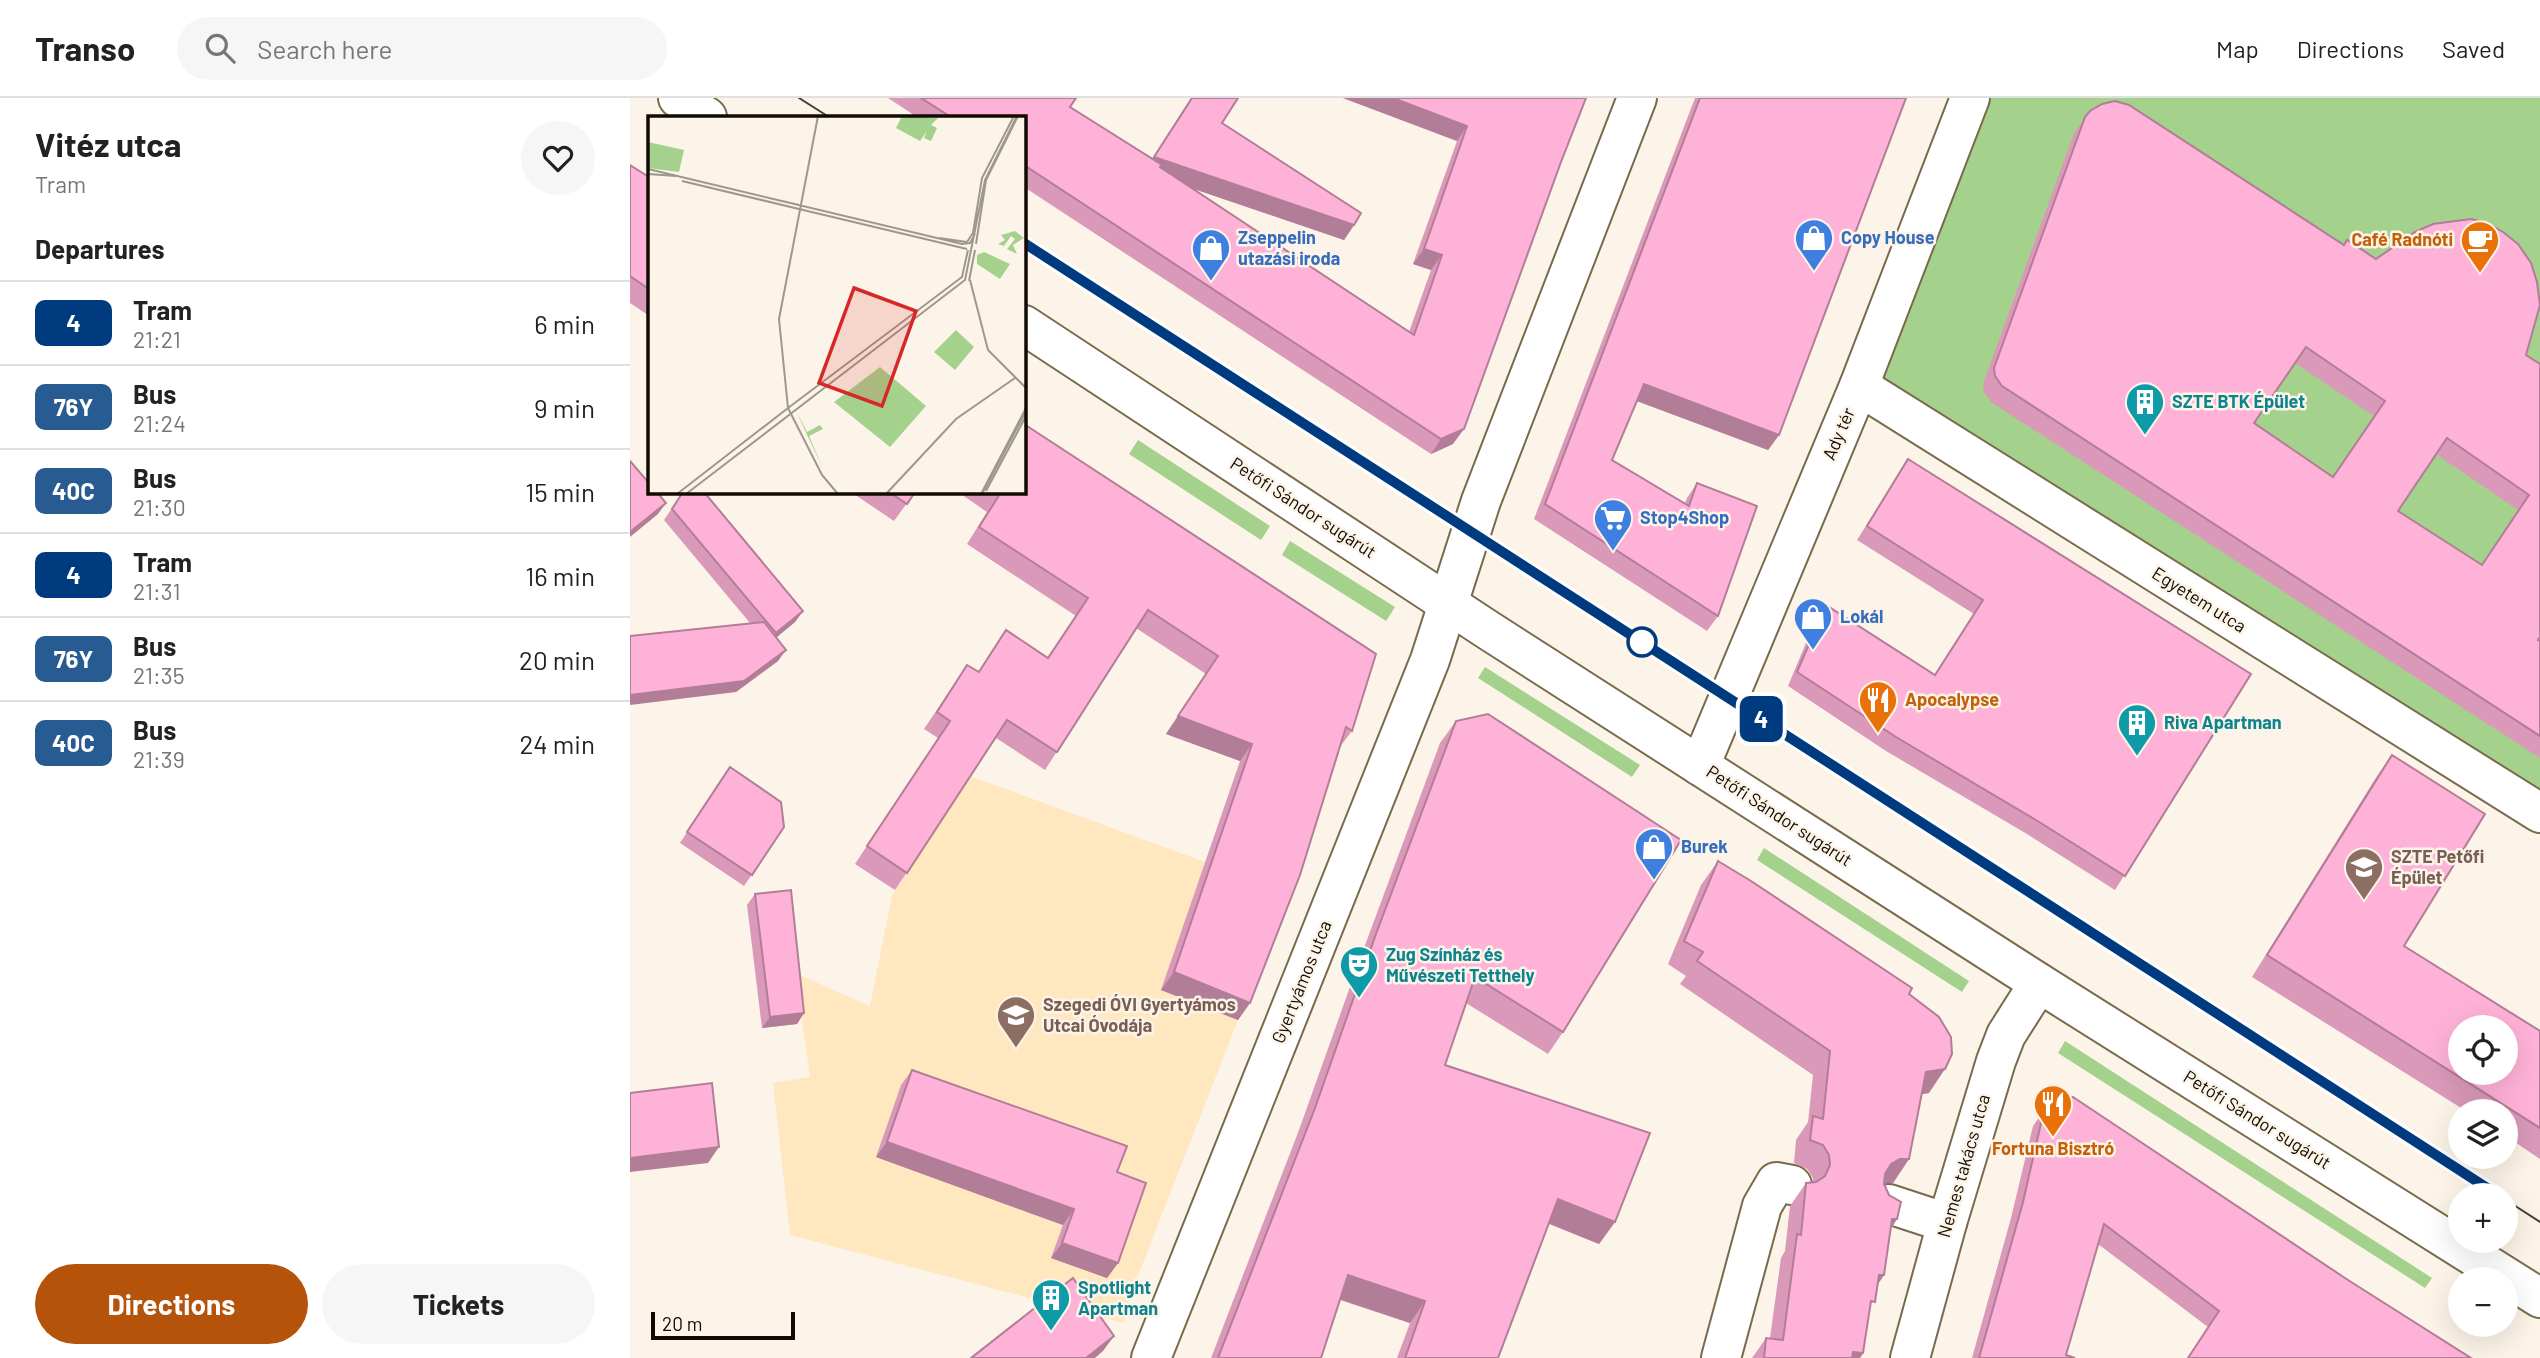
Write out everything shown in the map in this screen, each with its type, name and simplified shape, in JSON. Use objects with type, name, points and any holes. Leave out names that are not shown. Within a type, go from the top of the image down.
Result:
[{"type":"street","points":[[678,98],[705,116]]},
{"type":"street","name":"Gyertyámos utca","points":[[1151,1358],[1430,660],[1481,501],[1637,98]]},
{"type":"street","name":"Ady tér","points":[[1700,766],[1859,386],[1970,98]]},
{"type":"street","name":"Petőfi Sándor sugárút","points":[[1026,326],[1447,603],[2039,984],[2540,1298]]},
{"type":"street","name":"Egyetem utca","points":[[1859,386],[2540,813]]},
{"type":"street","name":"Nemes takács utca","points":[[1910,1358],[1947,1223],[2001,1048],[2006,1035],[2039,984]]},
{"type":"street","points":[[1721,1358],[1762,1206],[1776,1182],[1792,1185]]},
{"type":"street","points":[[1889,1204],[1947,1223]]},
{"type":"shaded area","name":"Szegedi ÓVI Gyertyámos Utcai Óvodája","points":[[970,776],[1205,862],[1162,990],[1238,1020],[1132,1291],[1124,1323],[790,1235],[773,1083],[810,1077],[795,973],[870,1006],[892,895]]},
{"type":"green space","points":[[1966,98],[2540,98],[2540,811],[1859,386]]},
{"type":"green space","points":[[1138,440],[1270,526],[1261,540],[1129,454]]},
{"type":"green space","points":[[1290,541],[1395,607],[1386,621],[1282,555]]},
{"type":"green space","points":[[1485,667],[1640,765],[1632,777],[1478,678]]},
{"type":"green space","points":[[1764,848],[1969,981],[1962,992],[1757,860]]},
{"type":"green space","points":[[2065,1041],[2432,1278],[2425,1288],[2058,1053]]},
{"type":"building","points":[[921,98],[1076,98],[1070,107],[1162,165],[1160,167],[1414,335],[1442,255],[1424,249],[1467,126],[1393,98],[1586,98],[1464,429],[1441,439],[1026,166],[1026,116],[949,116]]},
{"type":"building","points":[[1192,98],[1238,98],[1222,123],[1361,213],[1354,225],[1154,157]]},
{"type":"building","points":[[1700,98],[1906,98],[1779,435],[1644,384],[1612,460],[1689,506],[1697,483],[1757,506],[1718,616],[1545,504]]},
{"type":"building","name":"SZTE BTK Épület","points":[[2115,101],[2129,105],[2344,245],[2347,240],[2376,259],[2415,232],[2433,224],[2471,219],[2487,223],[2518,244],[2531,263],[2540,305],[2526,355],[2540,364],[2540,736],[2002,386],[1995,376],[1994,368],[2085,117],[2102,104]],"holes":[[[2306,347],[2385,401],[2333,477],[2254,423]],[[2447,438],[2529,495],[2482,565],[2398,511]]]},
{"type":"building","points":[[630,165],[648,176],[648,288],[630,276]]},
{"type":"building","points":[[1026,425],[1376,654],[1352,731],[1346,727],[1300,875],[1250,1003],[1174,972],[1252,744],[1178,716],[1218,656],[1148,610],[1057,752],[1007,720],[907,873],[867,846],[950,721],[937,712],[967,665],[979,672],[1006,630],[1048,658],[1088,598],[979,527],[1000,494],[1026,494]]},
{"type":"building","points":[[1908,459],[2251,674],[2125,876],[1896,737],[1797,672],[1826,605],[1935,675],[1983,600],[1867,526]]},
{"type":"building","points":[[630,461],[648,482],[648,494],[659,494],[666,503],[630,532]]},
{"type":"building","points":[[682,494],[706,494],[803,611],[776,633],[672,509]]},
{"type":"building","points":[[892,494],[914,494],[907,504]]},
{"type":"building","points":[[764,622],[786,650],[744,681],[630,695],[630,636]]},
{"type":"building","points":[[1488,714],[1681,840],[1563,1032],[1475,977],[1445,1065],[1650,1133],[1615,1222],[1558,1199],[1498,1358],[1405,1358],[1425,1301],[1348,1275],[1321,1358],[1218,1358],[1315,1108],[1376,934],[1456,721]]},
{"type":"building","name":"SZTE Petőfi Épület","points":[[2392,755],[2485,814],[2404,946],[2514,1015],[2448,1015],[2448,1070],[2267,955]]},
{"type":"building","points":[[730,767],[781,802],[784,827],[752,875],[687,832]]},
{"type":"building","points":[[1718,861],[1912,988],[1909,994],[1939,1017],[1951,1037],[1952,1054],[1945,1069],[1926,1072],[1909,1159],[1900,1159],[1891,1164],[1885,1174],[1884,1184],[1889,1195],[1901,1202],[1897,1219],[1892,1219],[1884,1275],[1879,1275],[1875,1302],[1871,1301],[1863,1353],[1853,1352],[1852,1358],[1764,1358],[1766,1338],[1783,1340],[1797,1234],[1801,1235],[1806,1183],[1816,1182],[1825,1176],[1830,1165],[1829,1155],[1823,1145],[1810,1140],[1813,1116],[1823,1119],[1830,1051],[1697,961],[1703,952],[1684,941]]},
{"type":"building","points":[[791,890],[804,1013],[770,1017],[755,894]]},
{"type":"building","name":"SZTE Petőfi Épület","points":[[2518,1017],[2540,1031],[2540,1128],[2518,1114],[2518,1099],[2494,1099],[2472,1085],[2518,1085]]},
{"type":"building","points":[[912,1070],[1127,1146],[1117,1172],[1146,1183],[1118,1263],[1062,1243],[1074,1209],[887,1142]]},
{"type":"building","points":[[712,1083],[719,1147],[630,1158],[630,1093]]},
{"type":"building","points":[[2073,1097],[2348,1280],[2471,1358],[2188,1358],[2219,1311],[2104,1224],[2066,1355],[2075,1358],[1979,1358],[2023,1202],[2044,1110]]},
{"type":"building","name":"Spotlight Apartman","points":[[1073,1278],[1114,1336],[1086,1358],[971,1358]]},
{"type":"tram line","points":[[799,98],[827,116]]},
{"type":"tram line","points":[[1026,244],[2479,1183]]},
{"type":"tram line","name":"4","points":[[1026,244],[2479,1183]]},
{"type":"tram line","points":[[2518,1208],[2540,1222]]},
{"type":"place","name":"Copy House","points":[[1814,272]]},
{"type":"place","name":"Café Radnóti","points":[[2480,274]]},
{"type":"place","name":"Zseppelin utazási iroda","points":[[1211,282]]},
{"type":"place","name":"SZTE BTK Épület","points":[[2145,436]]},
{"type":"place","name":"Stop4Shop","points":[[1613,552]]},
{"type":"place","name":"Lokál","points":[[1813,651]]},
{"type":"place","name":"Apocalypse","points":[[1878,734]]},
{"type":"place","name":"Riva Apartman","points":[[2137,757]]},
{"type":"place","name":"Burek","points":[[1654,881]]},
{"type":"place","name":"SZTE Petőfi Épület","points":[[2364,901]]},
{"type":"place","name":"Zug Színház és Művészeti Tetthely","points":[[1359,999]]},
{"type":"place","name":"Szegedi ÓVI Gyertyámos Utcai Óvodája","points":[[1016,1049]]},
{"type":"place","name":"Fortuna Bisztró","points":[[2053,1138]]},
{"type":"place","name":"Spotlight Apartman","points":[[1051,1332]]}]
